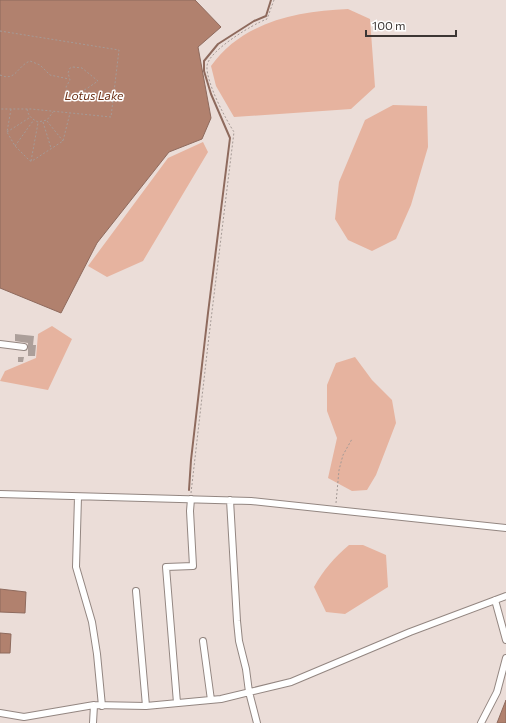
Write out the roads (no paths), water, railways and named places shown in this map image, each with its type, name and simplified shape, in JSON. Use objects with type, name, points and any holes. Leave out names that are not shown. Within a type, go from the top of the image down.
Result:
[{"type":"street","points":[[0,344],[24,347]]},
{"type":"street","points":[[0,494],[251,501],[506,528]]},
{"type":"street","points":[[78,497],[76,567],[92,622],[102,706]]},
{"type":"street","points":[[177,703],[166,567],[193,566],[190,511],[191,499]]},
{"type":"street","points":[[230,500],[236,621],[249,692],[257,723]]},
{"type":"street","points":[[136,591],[146,706]]},
{"type":"street","points":[[0,713],[24,717],[94,706],[146,706],[211,700],[249,692],[292,682],[410,632],[506,596]]},
{"type":"street","points":[[495,600],[506,640]]},
{"type":"street","points":[[203,641],[211,700]]},
{"type":"street","points":[[481,723],[497,692],[506,658]]},
{"type":"street","points":[[93,723],[94,706]]},
{"type":"water","name":"Lotus Lake","points":[[0,0],[195,0],[221,27],[198,47],[211,118],[202,139],[169,152],[97,243],[61,313],[0,288]]},
{"type":"water","points":[[0,589],[26,592],[25,613],[0,612]]},
{"type":"water","points":[[0,633],[11,634],[10,653],[0,653]]},
{"type":"water","points":[[506,700],[506,723],[497,723]]},
{"type":"waterway","points":[[189,490],[191,460],[208,313],[230,138],[211,94],[204,71],[204,61],[218,44],[254,21],[266,16],[271,0]]}]
